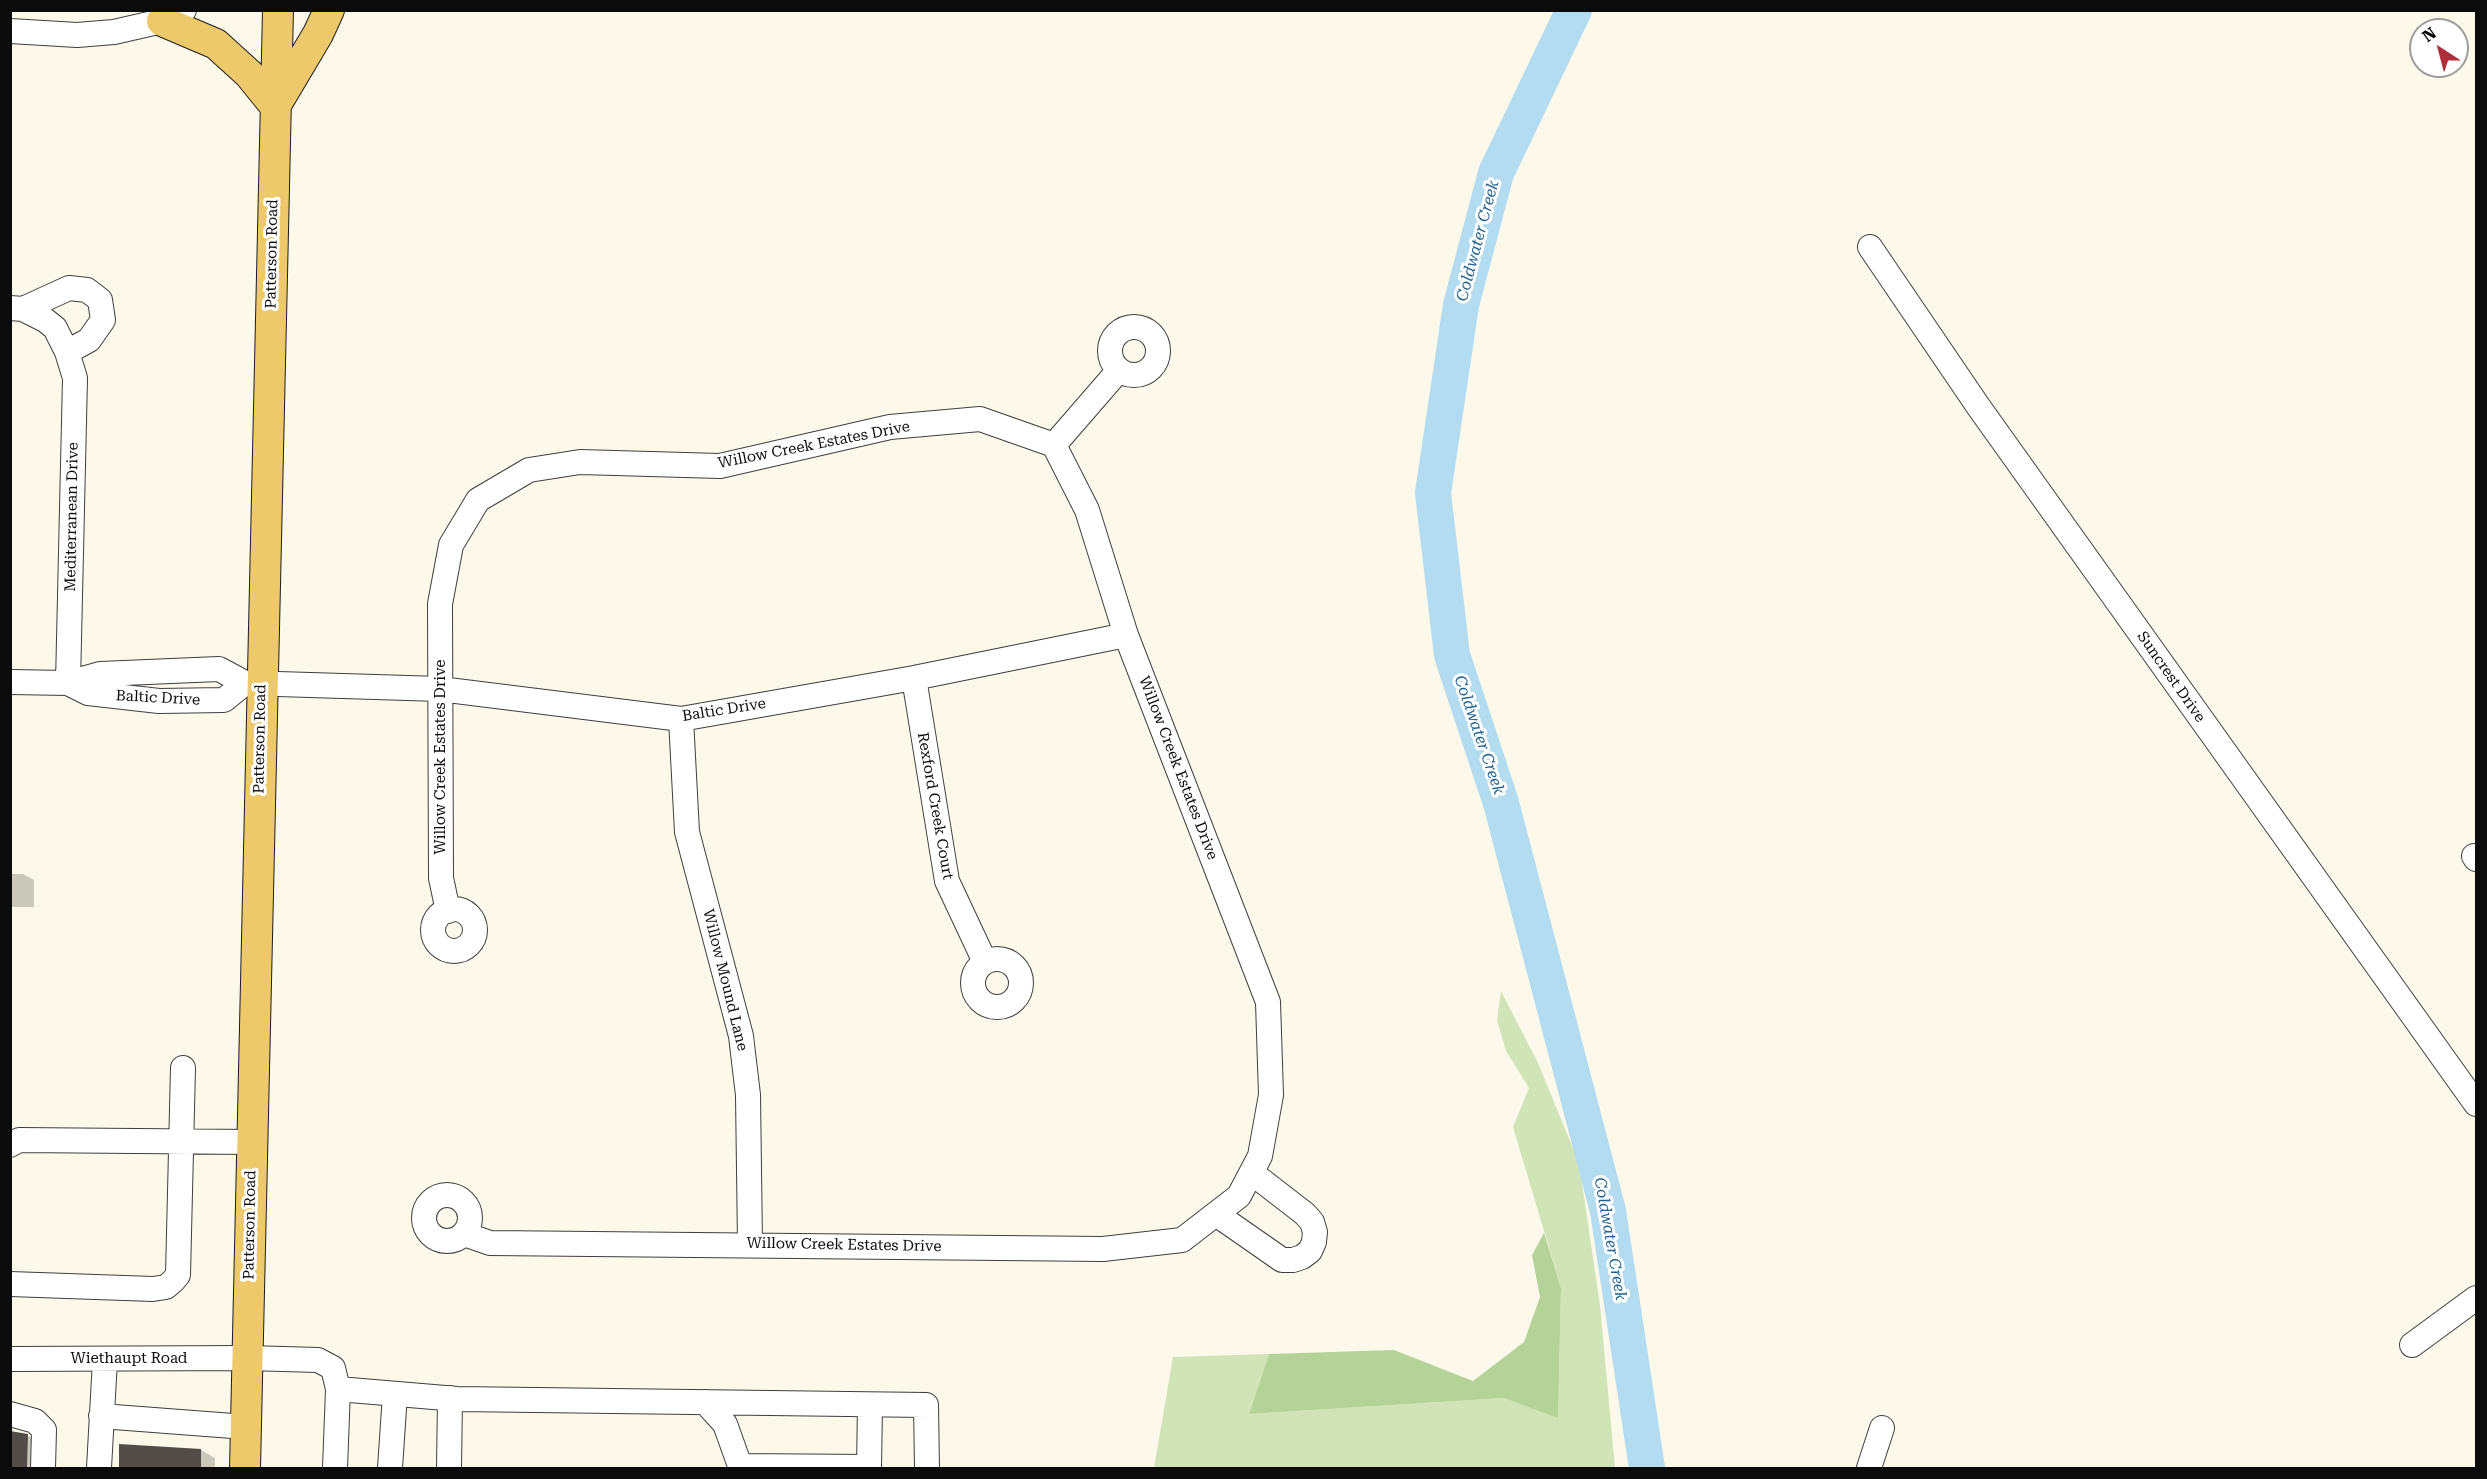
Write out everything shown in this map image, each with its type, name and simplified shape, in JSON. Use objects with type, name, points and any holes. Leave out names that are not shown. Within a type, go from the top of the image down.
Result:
[{"type":"main road","name":"Patterson Road","points":[[245,1468],[252,1142],[253,684],[278,10]]},
{"type":"main road","points":[[173,16],[216,44],[249,74],[275,106],[318,34],[329,10]]},
{"type":"street","points":[[10,31],[78,35],[114,32],[173,16]]},
{"type":"street","name":"Suncrest Drive","points":[[1870,247],[1985,416],[2476,1104]]},
{"type":"street","name":"Mediterranean Drive","points":[[17,309],[69,288],[87,290],[100,300],[103,320],[89,340],[67,352]]},
{"type":"street","name":"Mediterranean Drive","points":[[17,309],[45,320],[55,328],[67,352],[75,378],[68,683]]},
{"type":"street","points":[[1054,445],[1119,370]]},
{"type":"street","name":"Willow Creek Estates Drive","points":[[448,911],[441,878],[440,604],[451,545],[478,500],[529,470],[580,462],[720,466],[891,427],[980,418],[1054,445],[1087,510],[1126,635],[1268,1002],[1270,1095],[1260,1156],[1239,1196],[1182,1240],[1103,1249],[490,1243],[464,1234]]},
{"type":"street","name":"Baltic Drive","points":[[10,682],[68,683],[88,693],[159,701],[224,700],[253,684],[440,689],[681,719],[914,678],[1126,635]]},
{"type":"street","name":"Rexford Creek Court","points":[[914,678],[947,881],[985,962]]},
{"type":"street","name":"Willow Mound Lane","points":[[681,719],[687,832],[741,1036],[748,1095],[750,1244]]},
{"type":"street","points":[[10,1284],[153,1289],[166,1287],[178,1275],[183,1068]]},
{"type":"street","points":[[10,1145],[19,1140],[252,1142]]},
{"type":"street","points":[[1216,1214],[1282,1260],[1293,1260],[1310,1251],[1315,1232],[1312,1222],[1252,1173]]},
{"type":"street","points":[[2412,1345],[2476,1298]]},
{"type":"street","name":"Wiethaupt Road","points":[[10,1359],[318,1360],[333,1368],[338,1389]]},
{"type":"street","points":[[99,1468],[105,1360]]},
{"type":"street","points":[[335,1468],[338,1389],[450,1398],[926,1405],[927,1468]]},
{"type":"street","points":[[390,1468],[394,1394]]},
{"type":"street","points":[[450,1398],[455,1465]]},
{"type":"street","points":[[705,1402],[725,1424],[740,1466],[869,1468],[870,1405]]},
{"type":"street","points":[[10,1414],[35,1421],[44,1430],[44,1468]]},
{"type":"street","points":[[101,1416],[246,1427]]},
{"type":"street","points":[[1869,1468],[1882,1428]]},
{"type":"green space","points":[[1501,991],[1538,1063],[1579,1163],[1600,1305],[1615,1468],[1154,1468],[1173,1357],[1269,1354],[1249,1414],[1504,1398],[1558,1417],[1561,1288],[1513,1127],[1529,1088],[1506,1051],[1497,1020]]},
{"type":"green space","points":[[1544,1233],[1561,1288],[1558,1418],[1504,1398],[1249,1414],[1269,1354],[1394,1350],[1473,1381],[1524,1342],[1540,1297],[1532,1255]]},
{"type":"building","points":[[10,1431],[28,1434],[27,1468],[10,1468]]},
{"type":"building","points":[[119,1444],[201,1449],[201,1468],[119,1468]]},
{"type":"waterway","name":"Coldwater Creek","points":[[1574,10],[1496,173],[1461,305],[1433,493],[1452,655],[1501,803],[1608,1211],[1647,1468]]}]
